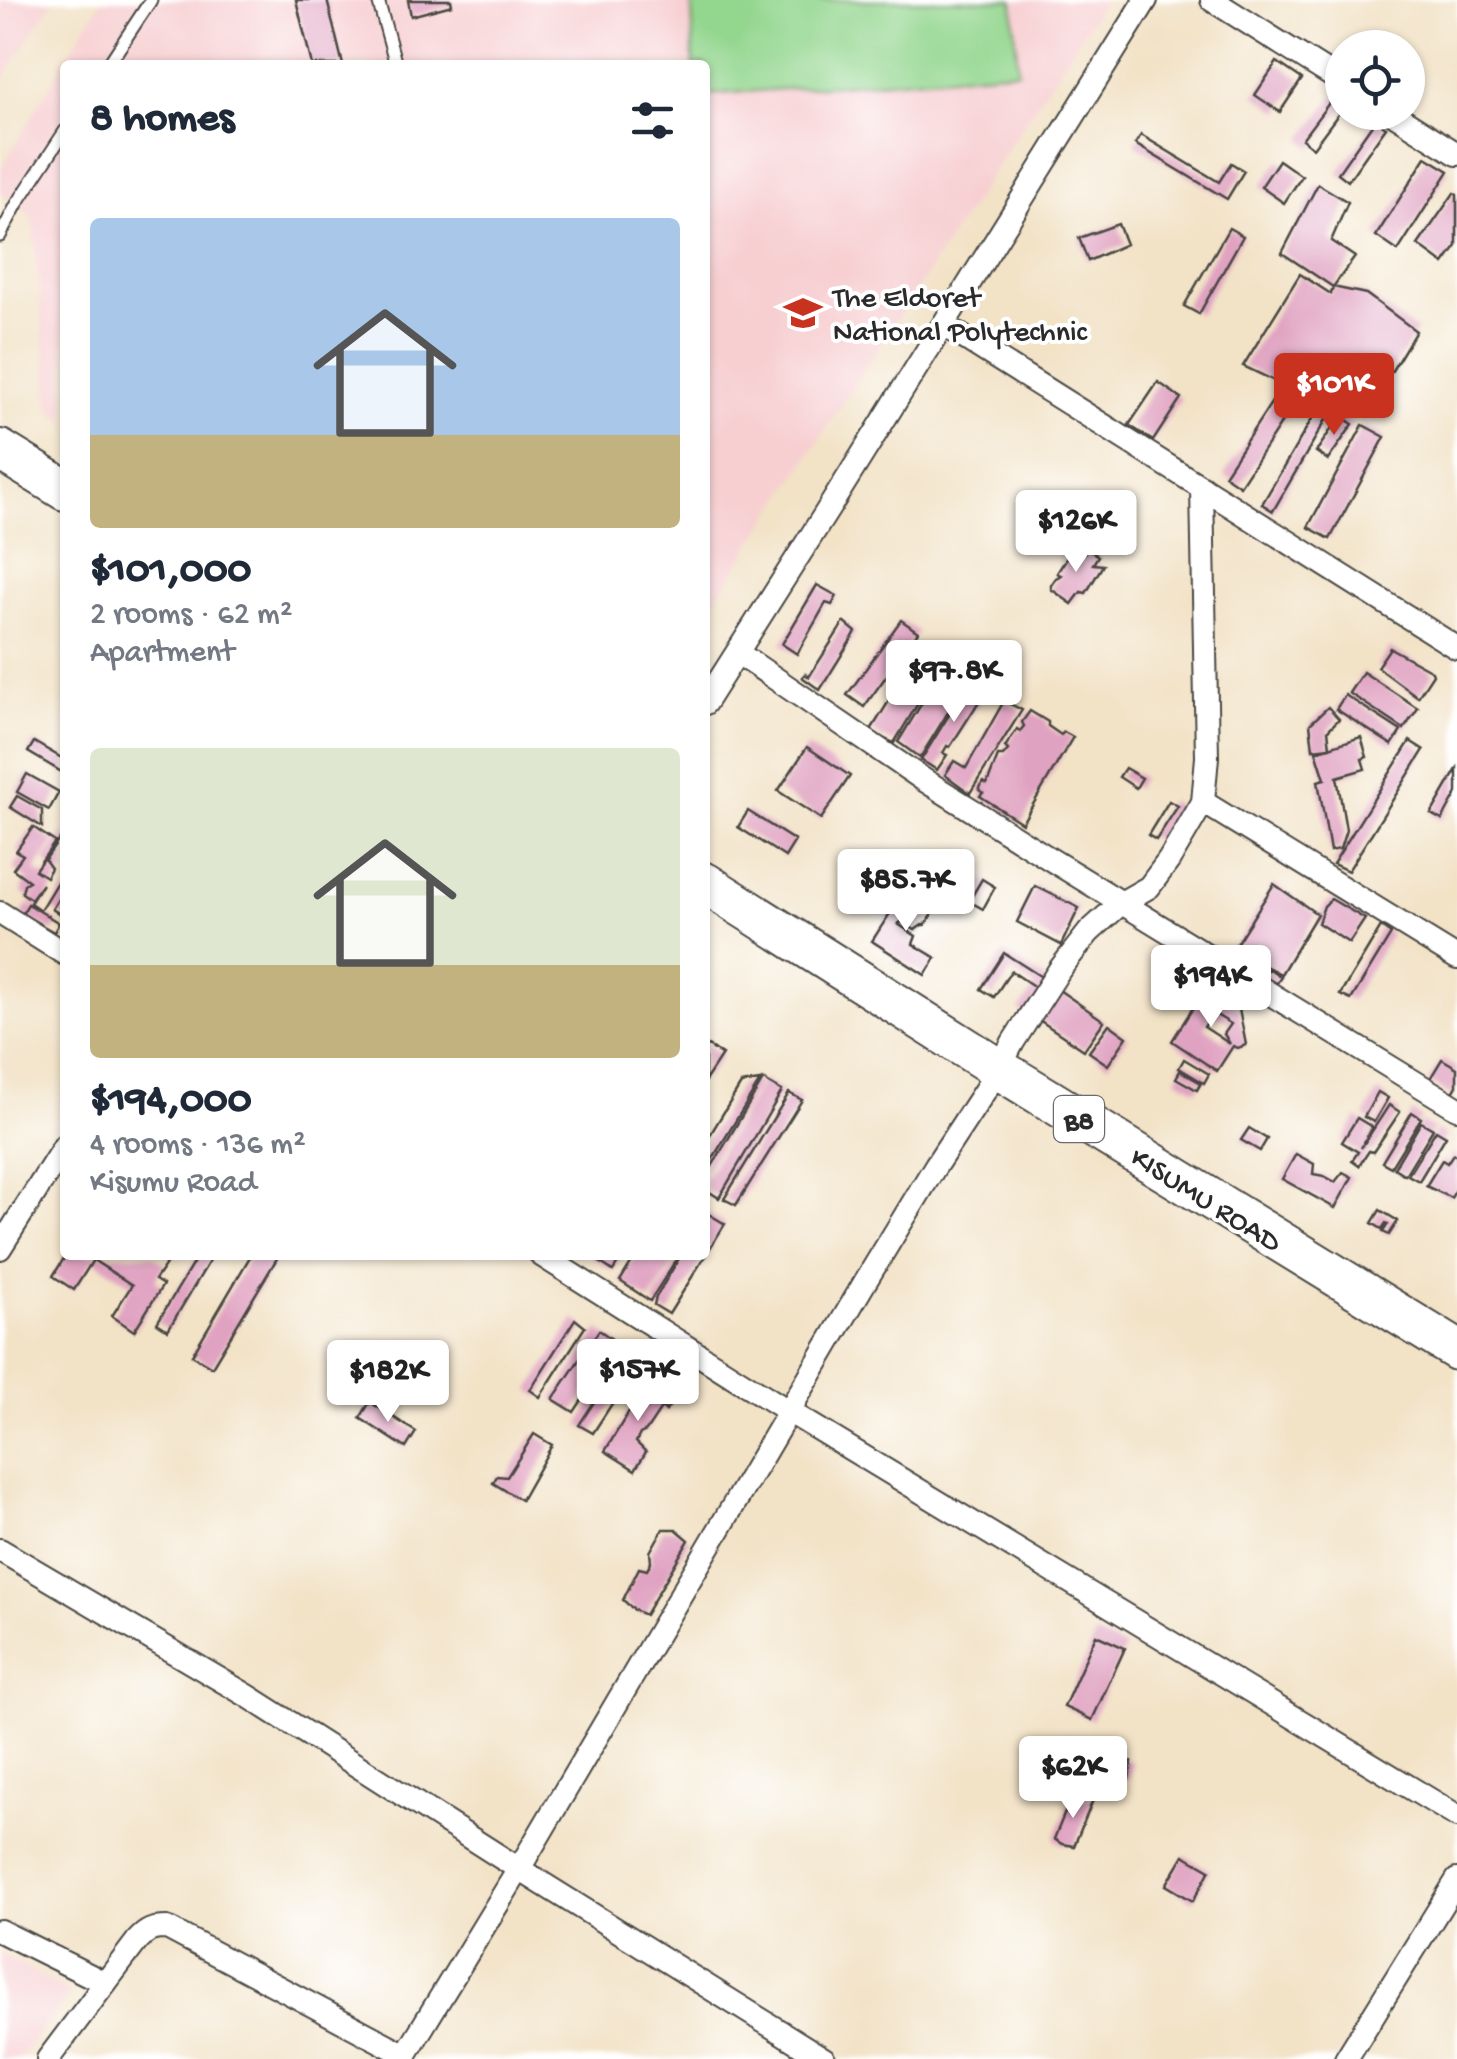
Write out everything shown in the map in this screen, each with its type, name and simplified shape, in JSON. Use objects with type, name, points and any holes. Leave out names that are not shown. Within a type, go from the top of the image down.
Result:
[{"type":"highway","points":[[0,450],[60,487]]},
{"type":"highway","name":"KISUMU ROAD","points":[[710,886],[1457,1350]]},
{"type":"street","points":[[710,695],[1146,0]]},
{"type":"street","points":[[1212,0],[1325,71]]},
{"type":"street","points":[[1419,130],[1457,154]]},
{"type":"street","points":[[944,325],[1457,648]]},
{"type":"street","points":[[48,2059],[146,1931],[154,1928],[167,1928],[404,2057],[520,1870],[788,1411],[1013,1042],[1089,932],[1149,887],[1160,874],[1203,802],[1208,757],[1202,487]]},
{"type":"street","points":[[738,653],[921,778],[1457,1108]]},
{"type":"street","points":[[1203,802],[1457,958]]},
{"type":"street","points":[[0,913],[60,951]]},
{"type":"street","points":[[0,1248],[60,1153]]},
{"type":"street","points":[[549,1260],[788,1411],[1457,1816]]},
{"type":"street","points":[[0,1550],[248,1696],[824,2059]]},
{"type":"street","points":[[1346,2059],[1457,1880]]},
{"type":"street","points":[[0,1931],[105,1984]]},
{"type":"lane","points":[[111,60],[150,0]]},
{"type":"lane","points":[[378,0],[395,60]]},
{"type":"lane","points":[[0,236],[60,139]]},
{"type":"shaded area","points":[[0,0],[54,0],[0,84]]},
{"type":"shaded area","name":"The Eldoret National Polytechnic","points":[[101,0],[1104,0],[710,608],[710,60],[65,60]]},
{"type":"shaded area","name":"The Eldoret National Polytechnic","points":[[60,69],[60,417],[50,410],[32,216],[0,193],[0,170]]},
{"type":"shaded area","points":[[0,1953],[70,1993],[19,2059],[0,2059]]},
{"type":"green space","points":[[692,0],[1013,0],[1018,71],[710,95],[710,60],[693,60]]},
{"type":"building","points":[[296,0],[327,0],[342,60],[311,60]]},
{"type":"building","points":[[408,0],[451,0],[452,5],[411,16]]},
{"type":"building","points":[[1277,62],[1302,79],[1280,112],[1255,95]]},
{"type":"building","points":[[1325,108],[1326,130],[1313,148],[1302,139]]},
{"type":"building","points":[[1368,130],[1384,130],[1348,181],[1338,173]]},
{"type":"building","points":[[1141,135],[1219,182],[1231,163],[1244,171],[1227,199],[1135,144]]},
{"type":"building","points":[[1426,157],[1449,171],[1398,251],[1376,236]]},
{"type":"building","points":[[1279,160],[1302,176],[1284,203],[1261,187]]},
{"type":"building","points":[[1318,184],[1348,202],[1331,241],[1355,257],[1333,287],[1282,253]]},
{"type":"building","points":[[1454,193],[1457,246],[1444,264],[1418,245]]},
{"type":"building","points":[[1118,224],[1126,244],[1088,261],[1079,238]]},
{"type":"building","points":[[1229,228],[1243,236],[1199,314],[1184,306]]},
{"type":"building","points":[[1300,274],[1331,294],[1333,287],[1366,294],[1416,331],[1370,407],[1299,361],[1283,385],[1243,366]]},
{"type":"building","points":[[1158,382],[1181,398],[1153,441],[1129,425]]},
{"type":"building","points":[[1275,397],[1291,408],[1240,486],[1224,475]]},
{"type":"building","points":[[1323,400],[1334,406],[1273,511],[1262,504]]},
{"type":"building","points":[[1340,416],[1353,424],[1328,460],[1316,452]]},
{"type":"building","points":[[1363,425],[1385,437],[1330,539],[1308,527]]},
{"type":"building","points":[[1073,548],[1083,554],[1088,549],[1098,556],[1093,564],[1103,565],[1086,593],[1081,592],[1072,604],[1051,585],[1061,575],[1057,573]]},
{"type":"building","points":[[817,585],[837,596],[832,605],[826,603],[797,654],[782,644]]},
{"type":"building","points":[[901,620],[918,632],[864,707],[847,695]]},
{"type":"building","points":[[844,622],[856,632],[820,690],[802,677],[809,677]]},
{"type":"building","points":[[1390,648],[1432,671],[1418,697],[1377,667]]},
{"type":"building","points":[[920,651],[942,664],[894,743],[871,730]]},
{"type":"building","points":[[947,662],[958,670],[954,675],[966,683],[920,758],[898,742]]},
{"type":"building","points":[[1363,672],[1418,708],[1404,729],[1349,693]]},
{"type":"building","points":[[970,681],[987,689],[950,747],[947,746],[943,753],[947,755],[937,770],[921,760]]},
{"type":"building","points":[[1345,695],[1401,731],[1392,745],[1336,709]]},
{"type":"building","points":[[1004,701],[1022,710],[970,793],[945,775],[954,761],[966,768]]},
{"type":"building","points":[[1328,707],[1339,719],[1328,730],[1330,747],[1313,749],[1310,724]]},
{"type":"building","points":[[1030,711],[1061,735],[1064,732],[1073,737],[1022,823],[980,796],[983,793],[979,790],[983,782],[987,784],[998,756],[1008,750],[1005,747],[1017,729],[1020,731],[1024,726],[1022,722]]},
{"type":"building","points":[[1361,737],[1367,757],[1362,759],[1365,769],[1337,777],[1346,830],[1340,849],[1330,851],[1318,781],[1325,779],[1316,751]]},
{"type":"building","points":[[1410,741],[1424,750],[1348,871],[1333,864]]},
{"type":"building","points":[[34,742],[60,757],[60,771],[28,752]]},
{"type":"building","points":[[807,747],[850,776],[821,819],[778,791]]},
{"type":"building","points":[[1125,768],[1142,778],[1136,788],[1119,777]]},
{"type":"building","points":[[1457,769],[1457,793],[1442,820],[1431,814]]},
{"type":"building","points":[[27,774],[59,792],[49,810],[17,792]]},
{"type":"building","points":[[17,796],[42,810],[42,827],[10,807]]},
{"type":"building","points":[[1169,801],[1178,806],[1156,840],[1148,835]]},
{"type":"building","points":[[748,811],[795,841],[785,857],[738,827]]},
{"type":"building","points":[[33,827],[55,842],[35,870],[46,877],[51,868],[45,860],[60,838],[60,877],[40,910],[30,903],[42,884],[31,899],[22,893],[29,881],[13,869],[23,855],[16,851]]},
{"type":"building","points":[[982,879],[995,887],[983,909],[969,901]]},
{"type":"building","points":[[1274,884],[1317,914],[1281,974],[1264,968],[1236,944]]},
{"type":"building","points":[[1035,886],[1079,908],[1061,945],[1017,922]]},
{"type":"building","points":[[903,893],[933,913],[925,925],[915,930],[898,924],[916,936],[913,944],[936,958],[925,975],[872,941]]},
{"type":"building","points":[[60,896],[60,914],[52,909]]},
{"type":"building","points":[[1331,899],[1365,919],[1349,943],[1318,923]]},
{"type":"building","points":[[28,904],[59,923],[54,932],[22,914]]},
{"type":"building","points":[[1381,927],[1391,934],[1351,1000],[1340,995]]},
{"type":"building","points":[[1233,947],[1265,971],[1270,969],[1281,977],[1270,993],[1223,960]]},
{"type":"building","points":[[1004,953],[1054,985],[1032,1019],[1019,1011],[1035,987],[1011,971],[994,997],[981,989]]},
{"type":"building","points":[[1206,987],[1239,1009],[1246,1045],[1233,1046],[1217,1071],[1172,1041]],"holes":[[[1213,1013],[1231,1024],[1224,1034],[1230,1044],[1204,1027]]]},
{"type":"building","points":[[1056,988],[1104,1021],[1084,1050],[1036,1018]]},
{"type":"building","points":[[1109,1024],[1127,1037],[1108,1065],[1089,1052]]},
{"type":"building","points":[[710,1047],[722,1055],[710,1073]]},
{"type":"building","points":[[1184,1059],[1209,1074],[1204,1083],[1179,1068]]},
{"type":"building","points":[[1442,1059],[1457,1068],[1457,1086],[1451,1096],[1428,1082]]},
{"type":"building","points":[[1180,1071],[1201,1083],[1197,1090],[1176,1078]]},
{"type":"building","points":[[763,1080],[782,1091],[719,1198],[710,1192],[710,1170]]},
{"type":"building","points":[[760,1081],[710,1163],[710,1135],[741,1084]]},
{"type":"building","points":[[1378,1092],[1388,1098],[1374,1122],[1364,1117]]},
{"type":"building","points":[[789,1093],[802,1100],[736,1205],[724,1199]]},
{"type":"building","points":[[1389,1105],[1400,1112],[1359,1166],[1352,1161],[1358,1152],[1342,1142],[1357,1118],[1372,1127],[1361,1148]]},
{"type":"building","points":[[1412,1112],[1421,1118],[1391,1167],[1382,1162]]},
{"type":"building","points":[[1421,1122],[1433,1129],[1405,1175],[1394,1168]]},
{"type":"building","points":[[1249,1128],[1267,1139],[1260,1151],[1241,1140]]},
{"type":"building","points":[[1436,1130],[1446,1136],[1419,1181],[1408,1175]]},
{"type":"building","points":[[1296,1154],[1314,1164],[1313,1174],[1335,1182],[1343,1172],[1352,1177],[1335,1208],[1282,1179]]},
{"type":"building","points":[[1453,1154],[1457,1156],[1457,1188],[1451,1198],[1426,1186],[1442,1160],[1447,1163]]},
{"type":"building","points":[[1380,1210],[1398,1221],[1389,1235],[1383,1232],[1388,1224],[1382,1229],[1372,1223]]},
{"type":"building","points":[[710,1215],[725,1224],[710,1248]]},
{"type":"building","points":[[63,1260],[93,1260],[74,1290],[53,1276]]},
{"type":"building","points":[[93,1260],[159,1260],[166,1264],[155,1280],[163,1285],[134,1331],[112,1316],[132,1285]]},
{"type":"building","points":[[195,1260],[210,1260],[168,1330],[157,1323]]},
{"type":"building","points":[[248,1260],[276,1260],[212,1367],[192,1355]]},
{"type":"building","points":[[596,1260],[620,1260],[613,1271]]},
{"type":"building","points":[[633,1260],[676,1260],[650,1301],[620,1281]]},
{"type":"building","points":[[678,1260],[703,1260],[669,1314],[654,1305]]},
{"type":"building","points":[[575,1319],[585,1327],[540,1397],[530,1390]]},
{"type":"building","points":[[599,1330],[619,1344],[574,1412],[553,1399]]},
{"type":"building","points":[[628,1350],[641,1359],[593,1433],[579,1425]]},
{"type":"building","points":[[648,1380],[675,1397],[666,1411],[662,1407],[640,1434],[636,1442],[646,1452],[635,1470],[605,1451]]},
{"type":"building","points":[[370,1402],[416,1432],[406,1448],[360,1418]]},
{"type":"building","points":[[534,1434],[552,1445],[521,1500],[493,1483],[497,1476],[507,1477]]},
{"type":"building","points":[[663,1529],[676,1529],[689,1540],[645,1615],[623,1600],[639,1568],[647,1570],[650,1552]]},
{"type":"building","points":[[1096,1635],[1125,1648],[1092,1720],[1064,1707]]},
{"type":"building","points":[[1099,1747],[1116,1749],[1116,1758],[1132,1762],[1129,1779],[1096,1773]]},
{"type":"building","points":[[1073,1793],[1093,1800],[1074,1846],[1054,1839]]},
{"type":"building","points":[[1184,1855],[1210,1870],[1193,1901],[1166,1885]]},
{"type":"place","name":"The Eldoret National Polytechnic","points":[[803,313]]}]
